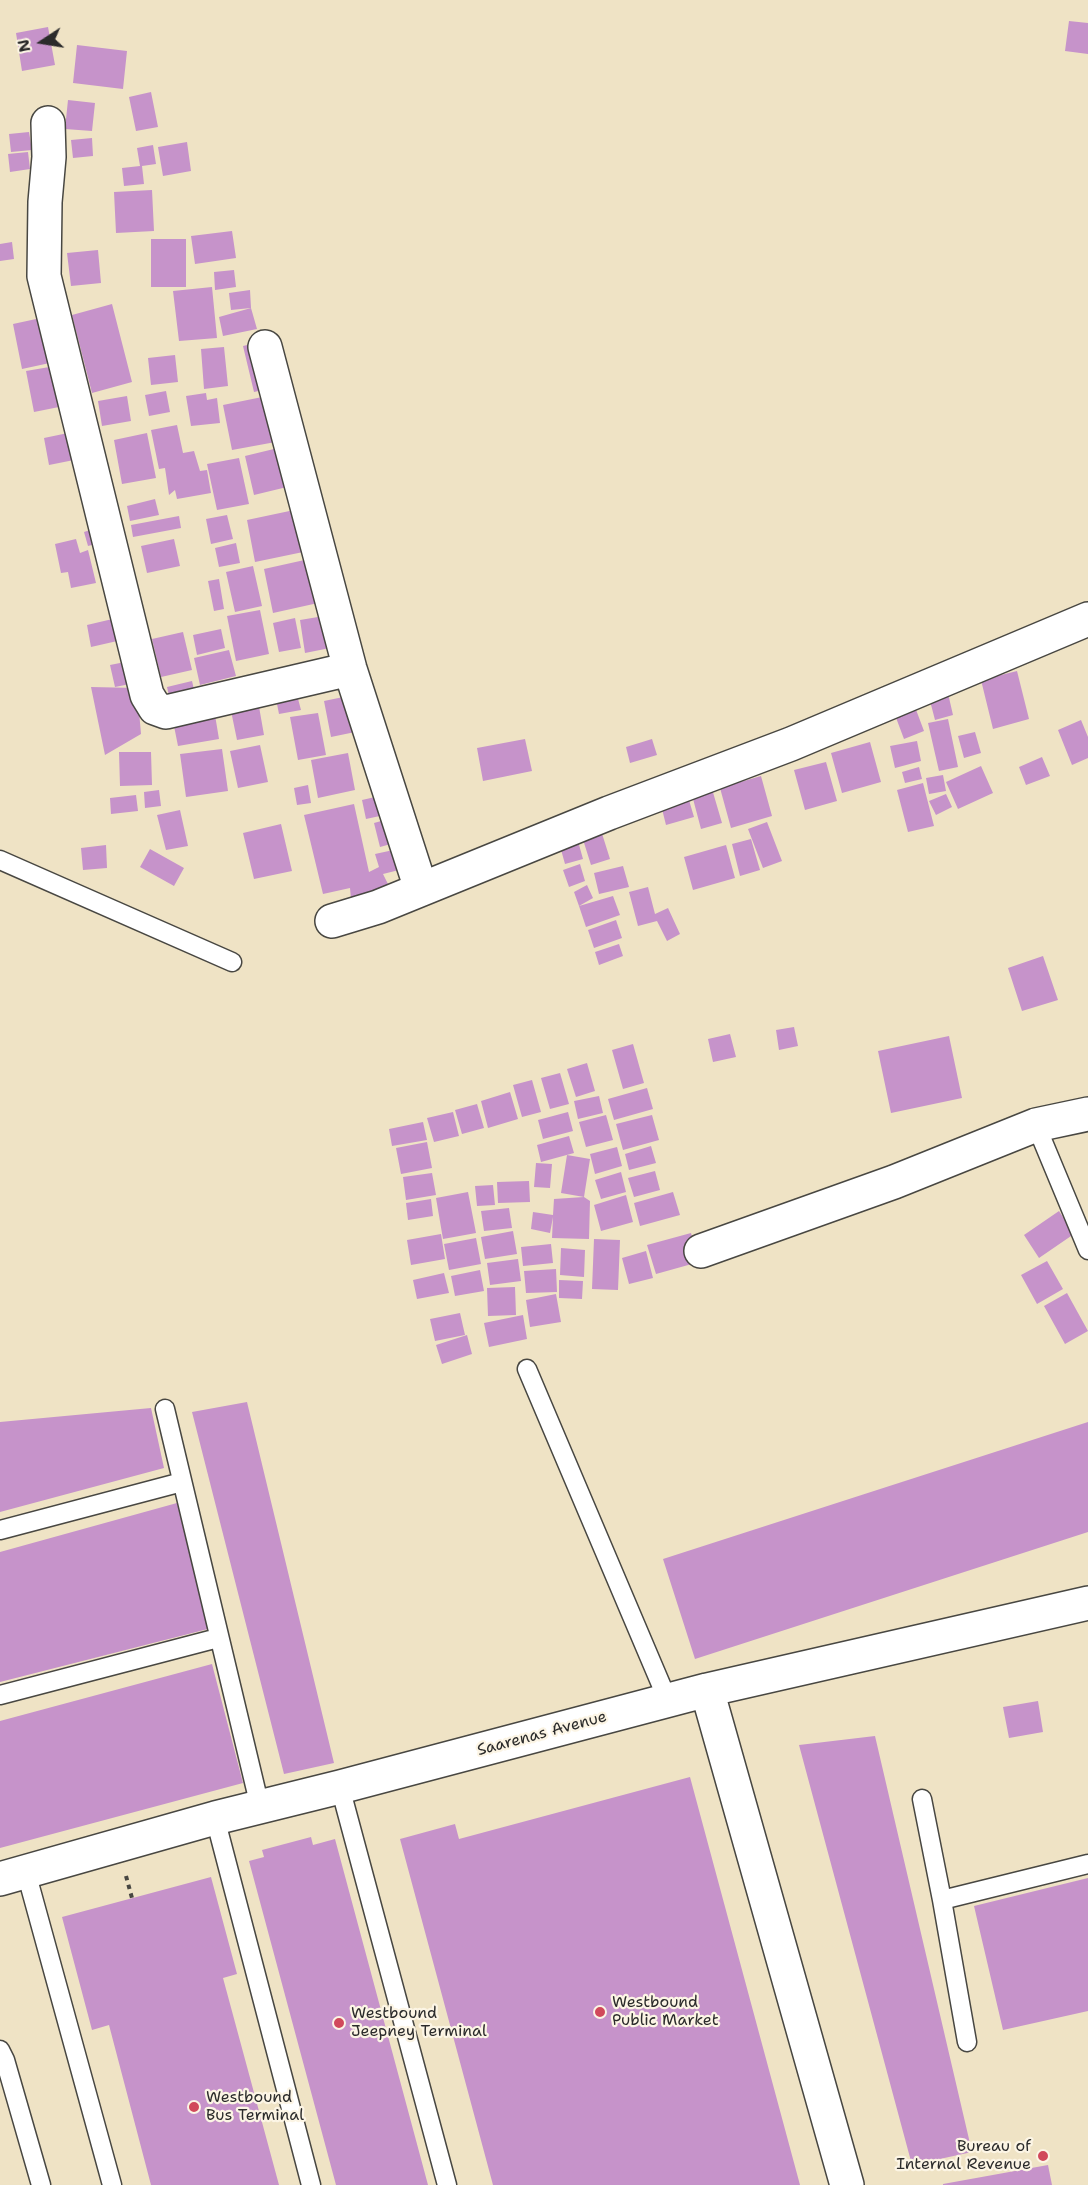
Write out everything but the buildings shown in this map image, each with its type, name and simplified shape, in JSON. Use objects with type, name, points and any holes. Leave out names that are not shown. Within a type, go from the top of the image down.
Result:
[{"type":"street","points":[[48,123],[45,276],[147,695],[155,708],[166,712],[350,669]]},
{"type":"street","points":[[265,347],[350,669],[421,889]]},
{"type":"street","points":[[332,921],[378,908],[609,813],[791,744],[1088,619]]},
{"type":"street","points":[[701,1251],[894,1182],[1036,1125],[1088,1114]]},
{"type":"street","name":"Saarenas Avenue","points":[[13,1875],[215,1818],[707,1690],[1088,1603]]},
{"type":"street","points":[[707,1690],[847,2185]]},
{"type":"lane","points":[[0,860],[232,962]]},
{"type":"lane","points":[[1036,1125],[1088,1250]]},
{"type":"lane","points":[[527,1369],[668,1701]]},
{"type":"lane","points":[[165,1409],[260,1807]]},
{"type":"lane","points":[[0,1530],[182,1482]]},
{"type":"lane","points":[[0,1695],[218,1638]]},
{"type":"lane","points":[[340,1787],[447,2185]]},
{"type":"lane","points":[[922,1799],[967,2042]]},
{"type":"lane","points":[[215,1818],[311,2185]]},
{"type":"lane","points":[[942,1900],[1088,1864]]},
{"type":"lane","points":[[13,1875],[112,2185]]},
{"type":"lane","points":[[0,2050],[5,2060],[41,2185]]},
{"type":"place","name":"Westbound Public Market","points":[[600,2012]]},
{"type":"place","name":"Westbound Jeepney Terminal","points":[[339,2023]]},
{"type":"place","name":"Westbound Bus Terminal","points":[[194,2107]]},
{"type":"place","name":"Bureau of Internal Revenue","points":[[1043,2156]]}]
